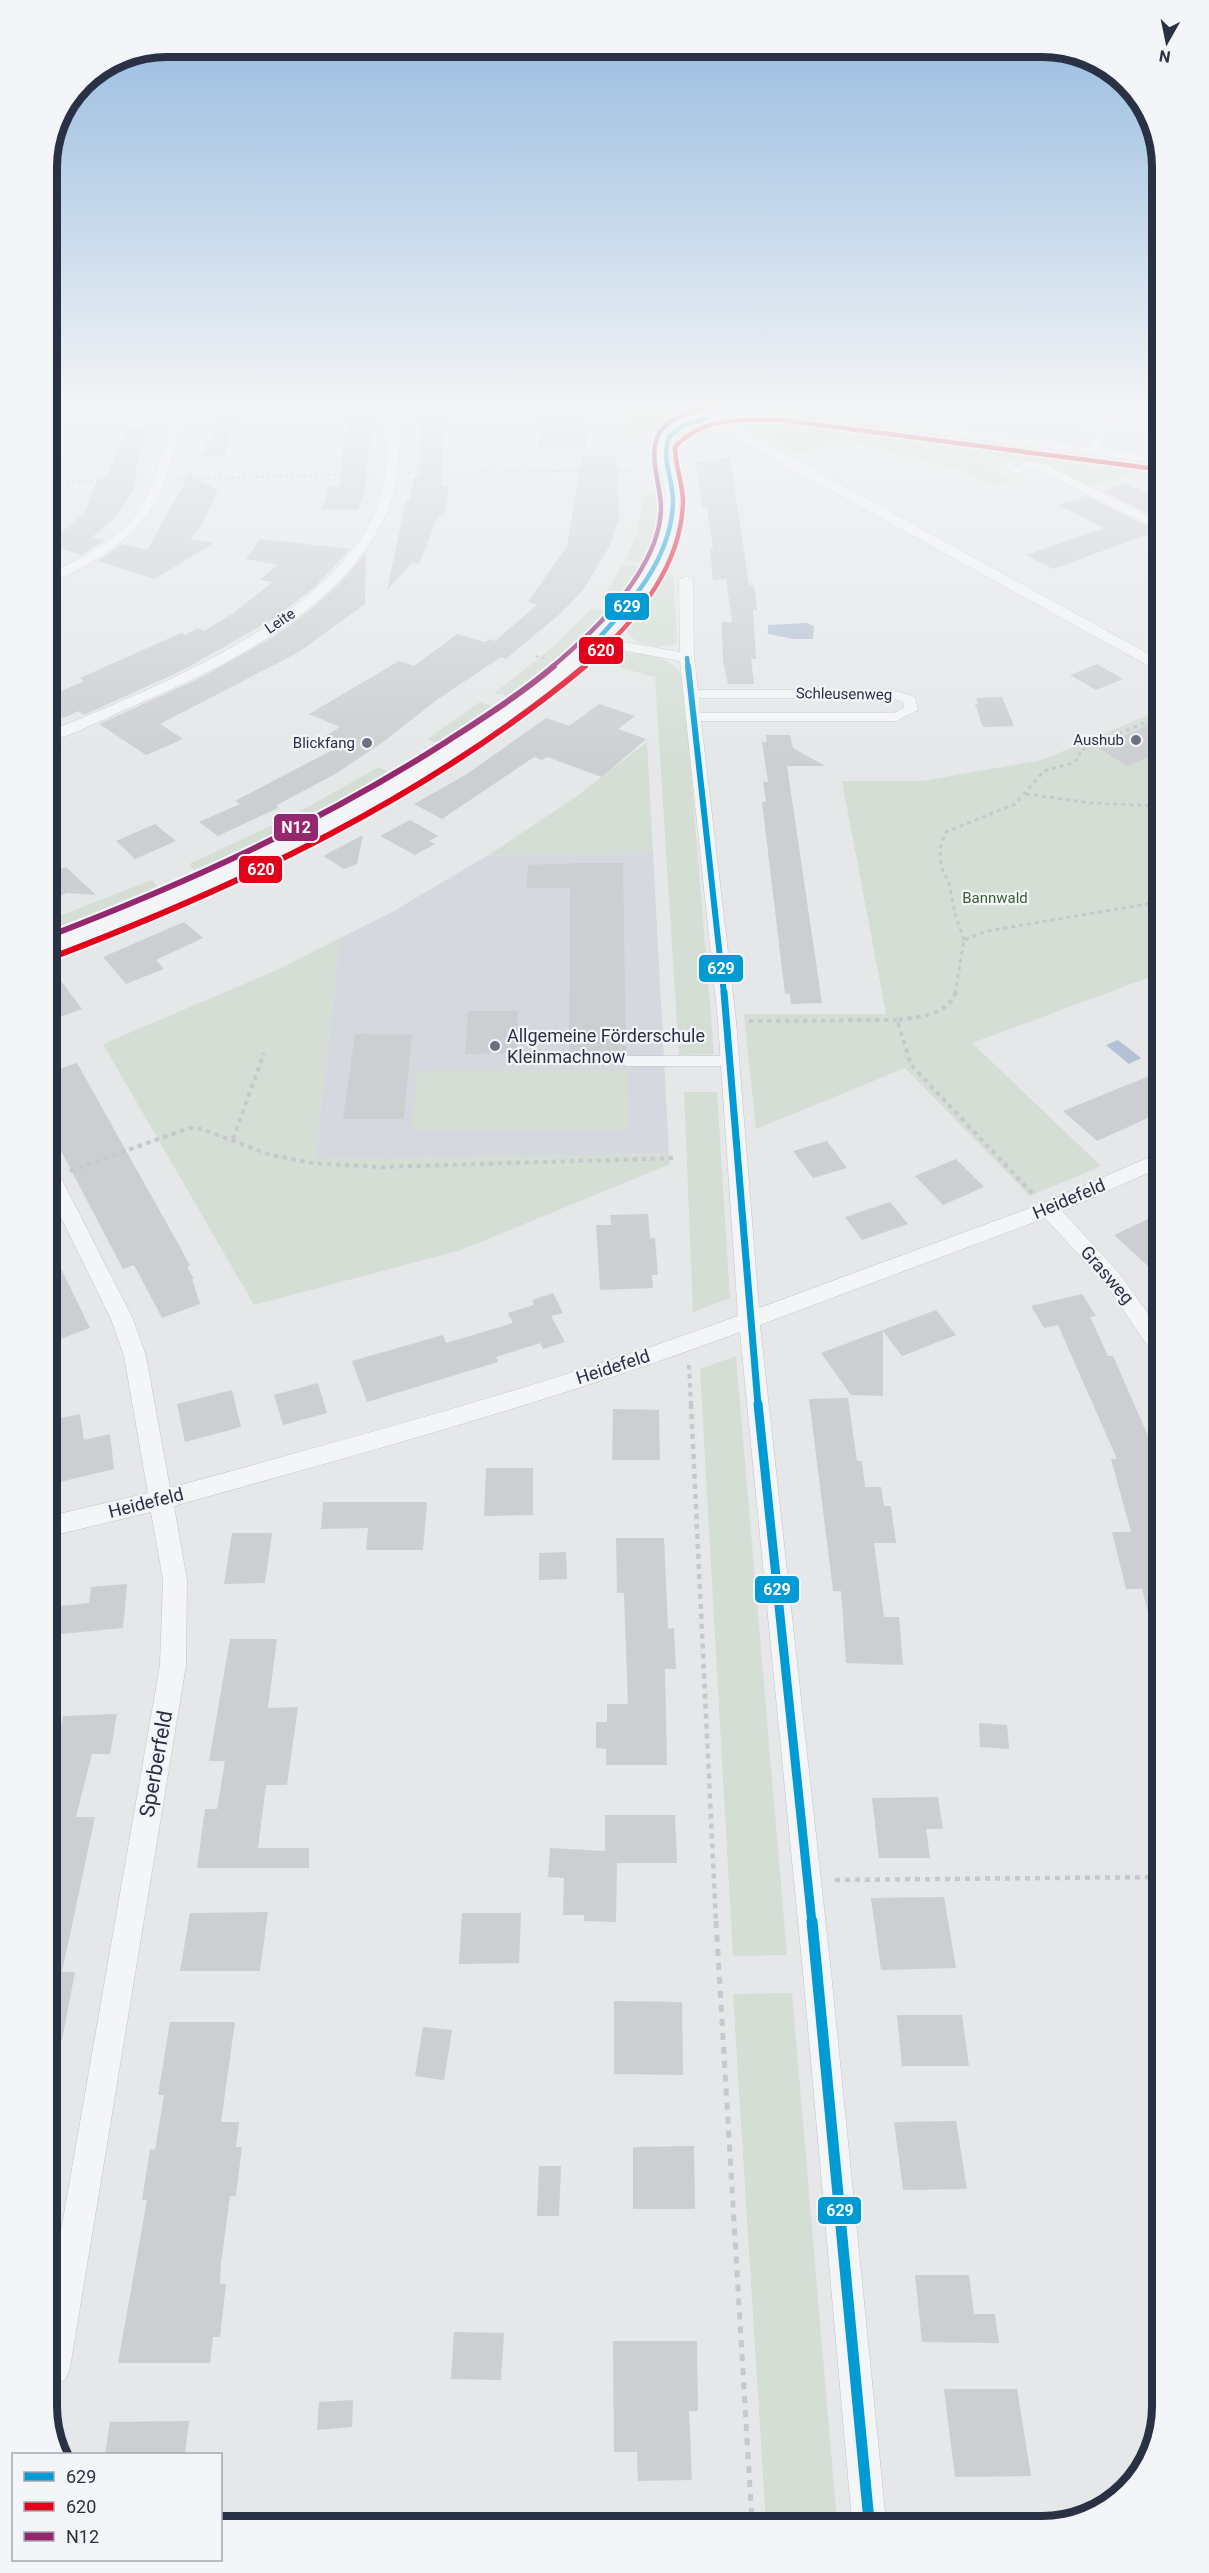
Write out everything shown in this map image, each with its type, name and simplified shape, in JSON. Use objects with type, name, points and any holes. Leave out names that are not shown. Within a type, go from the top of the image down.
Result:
[{"type":"street","points":[[57,574],[104,548],[130,527]]},
{"type":"street","name":"Leite","points":[[57,733],[183,677],[260,635],[332,582],[356,558],[374,527]]},
{"type":"street","points":[[57,944],[154,907],[283,847],[383,794],[434,763],[517,705],[596,641],[631,603],[646,582],[665,542],[668,527]]},
{"type":"street","points":[[906,527],[1152,663]]},
{"type":"street","points":[[686,580],[687,658],[727,1021],[749,1320],[808,1880],[868,2516]]},
{"type":"street","points":[[596,641],[687,658]]},
{"type":"street","name":"Schleusenweg","points":[[893,694],[910,700],[912,710],[896,717],[693,705],[893,694]]},
{"type":"street","name":"Heidefeld","points":[[57,1524],[161,1500],[423,1427],[685,1344],[1048,1209],[1152,1163]]},
{"type":"street","name":"Sperberfeld","points":[[57,1191],[122,1319],[135,1356],[175,1580],[173,1665],[57,2345]]},
{"type":"street","name":"Grasweg","points":[[1048,1209],[1112,1278],[1152,1334]]},
{"type":"lane","points":[[627,1061],[730,1061]]},
{"type":"path","points":[[727,1021],[897,1020],[928,1015],[951,1002],[955,994],[959,951],[964,940],[955,914],[949,882],[941,867],[940,849],[946,832],[1015,804],[1026,794],[1042,772],[1076,761],[1080,757],[1079,751],[1152,720]]},
{"type":"path","points":[[1026,794],[1091,803],[1152,806]]},
{"type":"path","points":[[964,940],[987,931],[1152,903]]},
{"type":"path","points":[[897,1020],[911,1065],[1048,1209]]},
{"type":"path","points":[[233,1139],[264,1053]]},
{"type":"path","points":[[57,1175],[189,1128],[202,1129],[233,1139],[268,1154],[310,1163],[382,1167],[677,1158]]},
{"type":"path","points":[[685,1344],[689,1357],[718,1973],[752,2516]]},
{"type":"path","points":[[808,1880],[1152,1877]]},
{"type":"shaded area","name":"Allgemeine Förderschule Kleinmachnow","points":[[653,853],[669,1154],[315,1159],[340,938],[392,912],[487,856]]},
{"type":"green space","points":[[639,527],[656,527],[643,563],[625,561]]},
{"type":"green space","points":[[623,565],[640,566],[617,601],[602,598]]},
{"type":"green space","points":[[664,574],[673,574],[677,642],[664,647],[656,647],[633,639],[626,627]]},
{"type":"green space","points":[[593,608],[607,612],[576,644],[508,696],[494,693],[549,650]]},
{"type":"green space","points":[[605,652],[645,654],[662,659],[676,668],[683,676],[714,1054],[679,1055],[655,677],[594,660]]},
{"type":"green space","points":[[480,702],[494,707],[443,745],[427,739]]},
{"type":"green space","name":"Bannwald","points":[[1152,714],[1152,976],[972,1043],[1101,1166],[1030,1196],[905,1068],[756,1129],[744,1014],[886,1014],[842,781],[922,781],[1042,760]]},
{"type":"green space","points":[[647,742],[653,853],[487,856],[577,796]]},
{"type":"green space","points":[[379,767],[393,774],[314,819],[198,875],[189,864],[288,818]]},
{"type":"green space","points":[[152,880],[161,890],[57,931],[57,917]]},
{"type":"green space","points":[[340,938],[315,1159],[669,1154],[670,1164],[461,1250],[254,1305],[103,1044],[277,970]]},
{"type":"green space","points":[[628,1070],[629,1131],[411,1131],[418,1071]]},
{"type":"green space","points":[[684,1092],[717,1092],[730,1298],[693,1312]]},
{"type":"green space","points":[[736,1356],[787,1955],[733,1956],[700,1369]]},
{"type":"green space","points":[[792,1993],[836,2516],[766,2516],[733,1994]]},
{"type":"water","points":[[807,623],[814,626],[813,639],[793,639],[768,634],[768,625]]},
{"type":"water","points":[[1118,1040],[1141,1058],[1129,1064],[1106,1045]]},
{"type":"building","points":[[68,527],[104,527],[92,537],[105,540],[81,555],[57,547],[57,528],[64,530]]},
{"type":"building","points":[[160,527],[200,527],[190,539],[214,543],[154,579],[98,561],[122,544],[147,550]]},
{"type":"building","points":[[400,527],[434,527],[419,564],[412,563],[387,590]]},
{"type":"building","points":[[570,527],[616,527],[610,545],[584,589],[561,613],[506,659],[501,657],[438,699],[383,742],[337,773],[277,805],[278,808],[218,836],[199,822],[240,804],[235,801],[344,744],[325,736],[340,727],[309,714],[399,661],[414,666],[457,634],[485,642],[490,639],[495,641],[538,604],[528,602],[567,546]]},
{"type":"building","points":[[710,527],[740,527],[749,585],[754,585],[757,610],[753,610],[756,659],[751,659],[754,684],[728,684],[723,661],[722,622],[732,622],[726,579],[713,580],[710,548],[713,548]]},
{"type":"building","points":[[1102,527],[1149,527],[1152,529],[1152,533],[1053,569],[1026,555],[1104,528]]},
{"type":"building","points":[[260,539],[350,549],[315,587],[275,618],[183,670],[84,715],[78,711],[63,718],[57,714],[57,693],[84,681],[80,678],[181,633],[186,635],[197,628],[204,631],[232,614],[273,582],[260,580],[277,565],[246,559]]},
{"type":"building","points":[[366,553],[365,604],[299,652],[160,724],[183,739],[146,755],[99,724],[200,678],[275,636],[309,611],[340,583]]},
{"type":"building","points":[[1097,664],[1123,679],[1096,690],[1070,675]]},
{"type":"building","points":[[1002,697],[1014,726],[983,727],[975,704],[978,704],[976,698]]},
{"type":"building","points":[[599,704],[635,716],[618,729],[646,739],[602,777],[547,757],[542,760],[534,757],[442,819],[414,804],[467,774],[546,718],[569,726]]},
{"type":"building","name":"Aushub","points":[[1147,726],[1152,729],[1152,756],[1127,766],[1097,747]]},
{"type":"building","points":[[766,735],[790,735],[793,748],[825,766],[787,766],[822,1003],[791,1004],[790,994],[785,994],[762,802],[766,802],[763,782],[768,782],[762,742],[767,742]]},
{"type":"building","points":[[410,820],[438,836],[429,841],[435,844],[415,855],[380,836]]},
{"type":"building","points":[[155,824],[176,841],[135,859],[116,841]]},
{"type":"building","points":[[363,835],[357,864],[344,869],[323,856]]},
{"type":"building","points":[[623,863],[626,1054],[569,1054],[570,888],[526,888],[528,865]]},
{"type":"building","points":[[66,867],[96,895],[67,893],[57,897],[57,871]]},
{"type":"building","points":[[184,922],[203,938],[156,960],[164,969],[126,984],[103,957]]},
{"type":"building","points":[[57,976],[82,1009],[57,1018]]},
{"type":"building","points":[[468,1011],[518,1011],[517,1053],[465,1054]]},
{"type":"building","points":[[355,1034],[412,1035],[404,1119],[343,1119]]},
{"type":"building","points":[[77,1063],[190,1265],[187,1267],[194,1279],[192,1279],[200,1304],[162,1318],[134,1265],[123,1269],[57,1143],[57,1069]]},
{"type":"building","points":[[1152,1075],[1152,1116],[1097,1141],[1063,1111]]},
{"type":"building","points":[[827,1141],[847,1168],[813,1178],[793,1151]]},
{"type":"building","points":[[956,1159],[984,1187],[943,1205],[915,1176]]},
{"type":"building","points":[[890,1202],[908,1224],[862,1240],[845,1217]]},
{"type":"building","points":[[648,1214],[650,1238],[655,1238],[658,1275],[652,1275],[653,1288],[600,1290],[596,1225],[611,1225],[610,1215]]},
{"type":"building","points":[[1152,1217],[1152,1270],[1114,1235]]},
{"type":"building","points":[[57,1260],[90,1328],[57,1340]]},
{"type":"building","points":[[553,1293],[563,1313],[551,1316],[565,1342],[543,1349],[540,1343],[496,1357],[498,1362],[367,1402],[352,1361],[443,1335],[446,1343],[513,1323],[508,1313],[534,1305],[532,1300]]},
{"type":"building","points":[[1082,1294],[1096,1316],[1090,1317],[1108,1356],[1113,1356],[1152,1445],[1152,1627],[1142,1589],[1126,1589],[1112,1532],[1131,1532],[1111,1459],[1117,1459],[1058,1325],[1044,1328],[1031,1306]]},
{"type":"building","points":[[936,1310],[956,1335],[902,1356],[883,1331],[883,1396],[851,1395],[821,1353]]},
{"type":"building","points":[[318,1383],[327,1413],[283,1425],[274,1395]]},
{"type":"building","points":[[232,1390],[241,1427],[185,1442],[177,1404]]},
{"type":"building","points":[[848,1398],[857,1461],[862,1461],[865,1487],[881,1487],[884,1506],[891,1506],[896,1543],[874,1543],[884,1617],[899,1617],[903,1665],[846,1663],[841,1591],[833,1591],[809,1399]]},
{"type":"building","points":[[613,1409],[659,1410],[660,1460],[612,1460]]},
{"type":"building","points":[[80,1414],[84,1440],[110,1434],[114,1469],[60,1482],[57,1459],[57,1419]]},
{"type":"building","points":[[486,1468],[533,1468],[533,1515],[484,1516]]},
{"type":"building","points":[[323,1502],[427,1502],[423,1550],[366,1550],[368,1528],[321,1529]]},
{"type":"building","points":[[232,1533],[272,1533],[265,1583],[224,1584]]},
{"type":"building","points":[[616,1538],[664,1538],[668,1629],[674,1628],[676,1669],[665,1669],[667,1765],[606,1765],[606,1749],[596,1748],[596,1722],[607,1722],[607,1704],[628,1704],[624,1593],[617,1593]]},
{"type":"building","points":[[566,1552],[567,1579],[539,1580],[539,1553]]},
{"type":"building","points":[[127,1584],[123,1628],[57,1634],[57,1606],[89,1603],[91,1587]]},
{"type":"building","points":[[230,1639],[277,1639],[268,1708],[298,1707],[287,1785],[266,1785],[258,1848],[309,1848],[309,1868],[197,1868],[205,1809],[217,1809],[225,1761],[209,1761]]},
{"type":"building","points":[[117,1714],[110,1754],[92,1754],[76,1817],[95,1817],[62,1972],[75,1972],[62,2040],[57,2040],[57,1747],[63,1716]]},
{"type":"building","points":[[979,1723],[1007,1725],[1009,1749],[980,1747]]},
{"type":"building","points":[[938,1797],[943,1829],[926,1829],[930,1858],[879,1858],[872,1798]]},
{"type":"building","points":[[605,1815],[675,1815],[677,1863],[617,1863],[616,1922],[584,1921],[584,1915],[563,1915],[564,1878],[548,1877],[550,1848],[605,1851]]},
{"type":"building","points":[[944,1897],[956,1968],[881,1970],[871,1898]]},
{"type":"building","points":[[268,1912],[260,1971],[180,1971],[190,1913]]},
{"type":"building","points":[[462,1913],[521,1913],[519,1963],[459,1964]]},
{"type":"building","points":[[614,2001],[682,2002],[683,2075],[614,2074]]},
{"type":"building","points":[[897,2015],[962,2015],[969,2066],[902,2066]]},
{"type":"building","points":[[170,2022],[235,2022],[221,2122],[239,2122],[236,2147],[242,2147],[236,2196],[230,2196],[221,2264],[220,2284],[226,2284],[220,2337],[213,2337],[210,2363],[118,2363],[147,2200],[142,2200],[150,2149],[155,2150],[164,2095],[158,2095]]},
{"type":"building","points":[[423,2027],[452,2030],[444,2080],[415,2076]]},
{"type":"building","points":[[956,2121],[967,2189],[903,2190],[894,2122]]},
{"type":"building","points":[[694,2146],[695,2209],[633,2209],[633,2147]]},
{"type":"building","points":[[539,2166],[561,2166],[559,2216],[537,2216]]},
{"type":"building","points":[[915,2275],[969,2275],[974,2314],[995,2314],[999,2343],[922,2342]]},
{"type":"building","points":[[454,2332],[504,2333],[501,2380],[451,2379]]},
{"type":"building","points":[[613,2341],[697,2341],[698,2411],[689,2411],[692,2480],[638,2481],[637,2452],[614,2452]]},
{"type":"building","points":[[944,2389],[1017,2389],[1031,2476],[955,2477]]},
{"type":"building","points":[[353,2400],[352,2427],[317,2430],[319,2402]]},
{"type":"building","points":[[189,2421],[185,2453],[105,2453],[110,2422]]},
{"type":"transit line","name":"N12","points":[[57,933],[212,869],[318,817],[420,758],[503,704],[566,656],[623,595],[647,557],[658,527]]},
{"type":"transit line","name":"629","points":[[596,641],[648,578],[658,560],[670,527]]},
{"type":"transit line","name":"620","points":[[57,955],[177,907],[298,851],[357,820],[471,750],[569,678],[611,642],[646,600],[661,577],[680,527]]},
{"type":"transit line","name":"629","points":[[687,658],[727,1021],[749,1320],[817,1972],[869,2516]]},
{"type":"place","name":"Aushub","points":[[1136,740]]},
{"type":"place","name":"Blickfang","points":[[367,743]]},
{"type":"place","name":"Allgemeine Förderschule Kleinmachnow","points":[[495,1046]]}]
